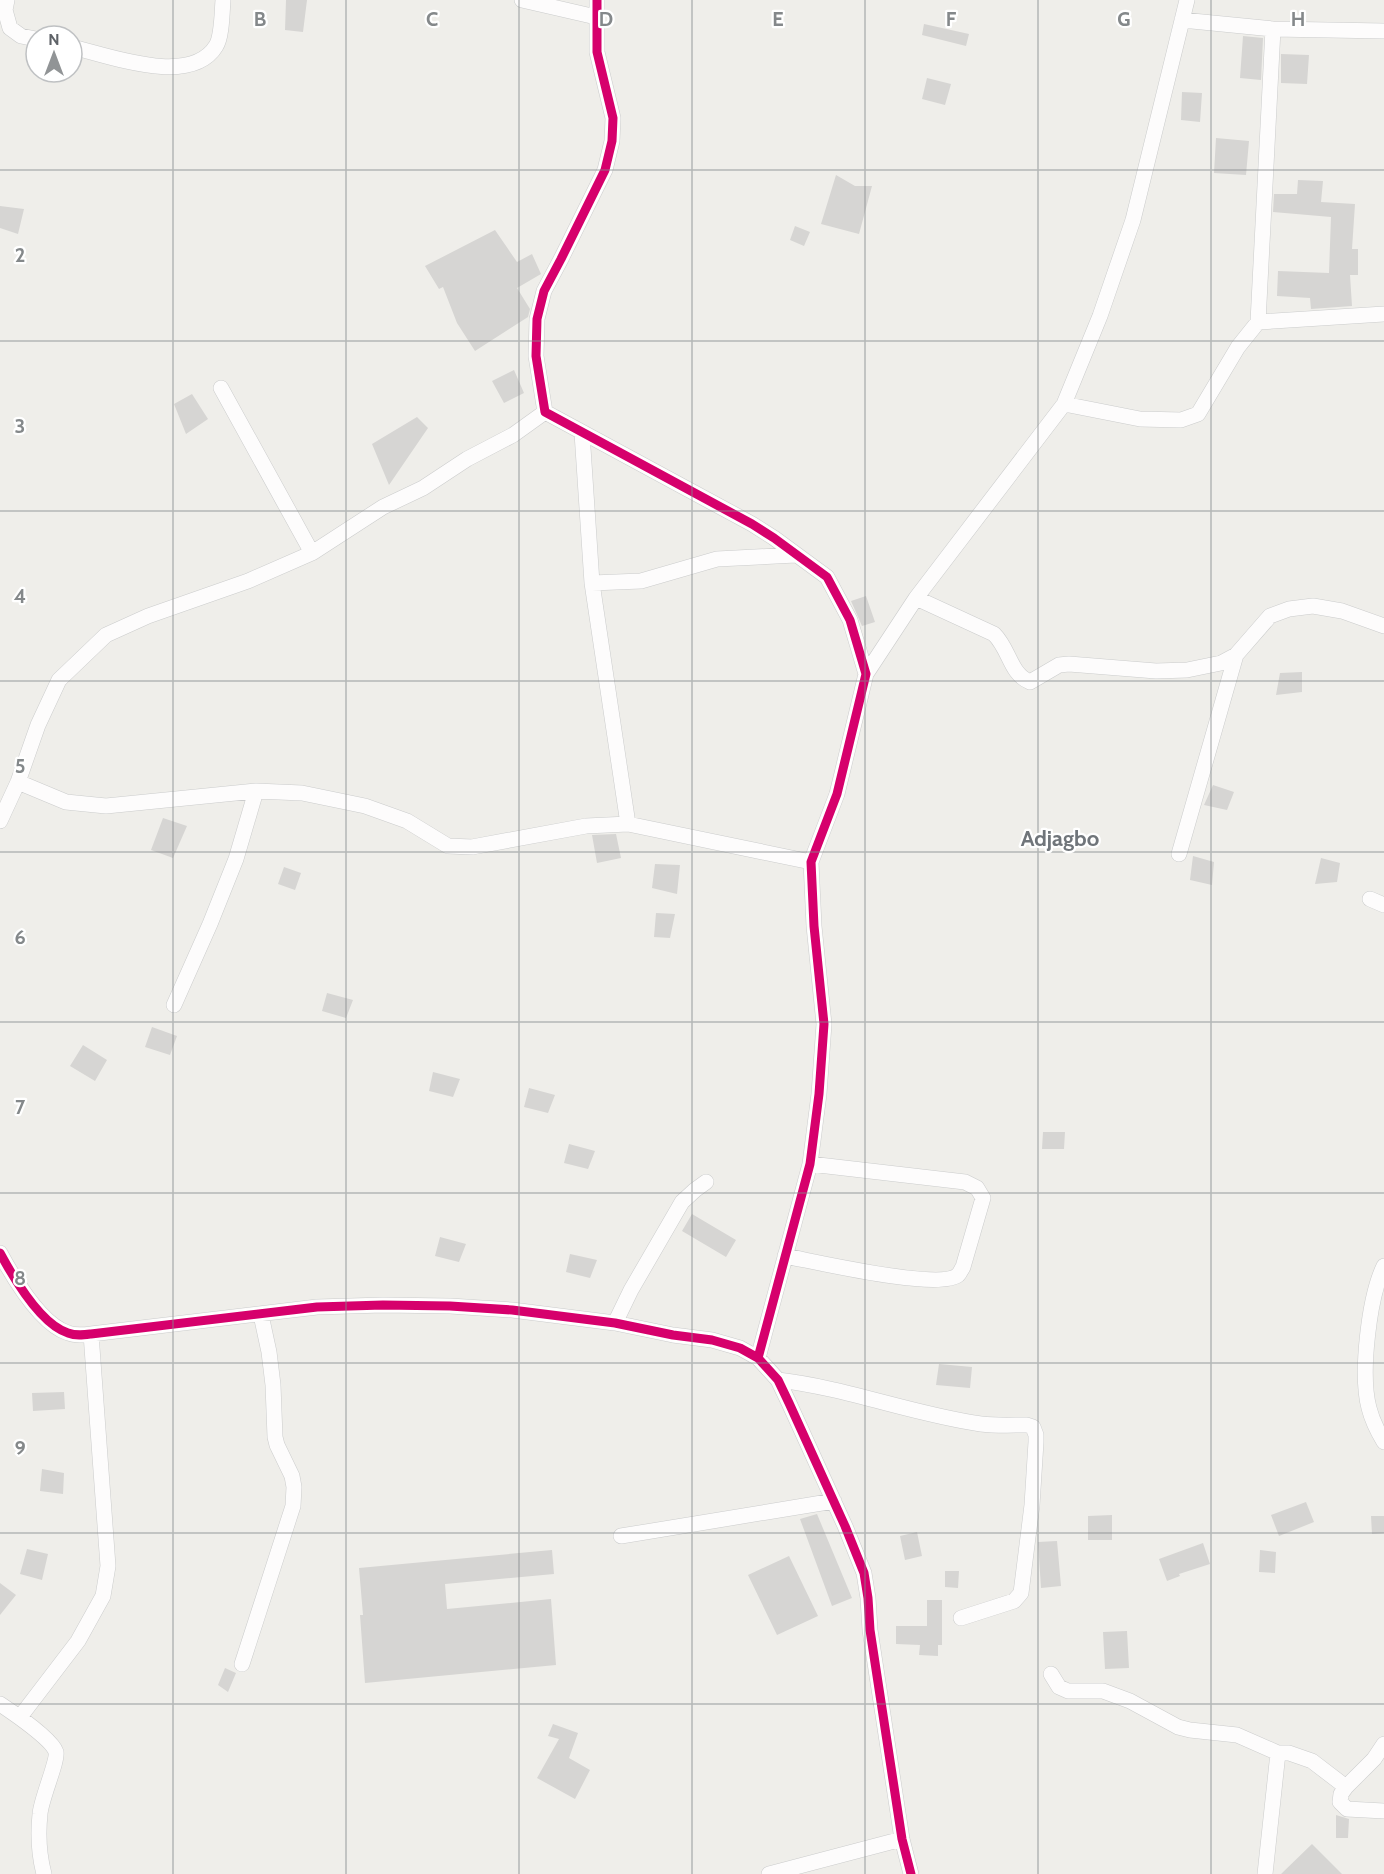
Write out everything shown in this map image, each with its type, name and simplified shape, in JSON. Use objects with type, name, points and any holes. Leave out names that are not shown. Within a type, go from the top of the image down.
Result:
[{"type":"street","points":[[7,0],[5,10],[10,28],[24,37]]},
{"type":"street","points":[[84,50],[158,67],[186,66],[207,58],[218,44],[223,0]]},
{"type":"street","points":[[522,0],[596,17]]},
{"type":"street","points":[[545,412],[537,356],[537,319],[544,291],[605,170],[612,141],[613,118],[597,52],[597,0]]},
{"type":"street","points":[[758,1358],[810,1164],[819,1094],[824,1024],[814,926],[811,862],[837,794],[866,674],[916,598],[1064,404],[1100,316],[1133,220],[1187,0]]},
{"type":"street","points":[[1182,20],[1273,29],[1384,31]]},
{"type":"street","points":[[1064,404],[1140,419],[1182,420],[1198,414],[1238,347],[1258,322],[1273,29]]},
{"type":"street","points":[[1258,322],[1384,314]]},
{"type":"street","points":[[221,388],[312,554]]},
{"type":"street","points":[[545,412],[752,524],[827,577],[850,620],[866,674]]},
{"type":"street","points":[[0,821],[18,782],[38,725],[59,680],[106,635],[148,616],[248,581],[312,554],[383,507],[423,488],[467,459],[513,435],[545,412]]},
{"type":"street","points":[[582,433],[592,584],[628,824]]},
{"type":"street","points":[[592,584],[641,581],[717,559],[796,555]]},
{"type":"street","points":[[916,598],[994,634],[1004,643],[1016,672],[1022,678],[1030,681],[1059,665],[1102,665],[1156,671],[1187,670],[1221,663],[1236,655],[1270,615],[1288,609],[1313,606],[1342,611],[1384,626]]},
{"type":"street","points":[[1179,854],[1236,655]]},
{"type":"street","points":[[18,782],[66,802],[106,806],[256,791],[302,793],[365,806],[407,821],[448,846],[472,847],[586,826],[628,824],[811,862]]},
{"type":"street","points":[[174,1005],[236,859],[256,791]]},
{"type":"street","points":[[1370,899],[1384,905]]},
{"type":"street","points":[[785,1256],[905,1279],[947,1279],[958,1275],[963,1267],[983,1198],[977,1188],[965,1182],[810,1164]]},
{"type":"street","points":[[615,1323],[631,1290],[682,1202],[706,1182]]},
{"type":"street","points":[[0,1252],[34,1305],[51,1323],[71,1334],[91,1334],[317,1307],[439,1306],[512,1310],[615,1323],[673,1335],[712,1340],[740,1348],[758,1358],[778,1380],[834,1501],[864,1574],[870,1630],[902,1839],[911,1874]]},
{"type":"street","points":[[1384,1266],[1376,1286],[1367,1341],[1366,1364],[1369,1407],[1384,1442]]},
{"type":"street","points":[[242,1664],[293,1506],[294,1496],[292,1476],[275,1437],[273,1385],[261,1315]]},
{"type":"street","points":[[20,1717],[78,1641],[103,1596],[108,1566],[91,1334]]},
{"type":"street","points":[[778,1380],[851,1393],[984,1425],[1033,1427],[1036,1442],[1021,1593],[1014,1601],[961,1618]]},
{"type":"street","points":[[621,1536],[834,1501]]},
{"type":"street","points":[[1051,1674],[1059,1687],[1068,1691],[1103,1691],[1130,1701],[1178,1727],[1237,1736],[1278,1753],[1289,1753],[1312,1761],[1346,1788]]},
{"type":"street","points":[[0,1704],[20,1717],[52,1745],[57,1754],[39,1814],[44,1874]]},
{"type":"street","points":[[1384,1744],[1374,1759],[1340,1797],[1340,1802],[1344,1807],[1384,1811]]},
{"type":"street","points":[[1265,1874],[1278,1753]]},
{"type":"street","points":[[769,1874],[902,1839]]},
{"type":"building","points":[[286,0],[307,0],[303,32],[285,30]]},
{"type":"building","points":[[924,24],[969,34],[966,46],[922,35]]},
{"type":"building","points":[[1243,36],[1263,38],[1261,80],[1240,78]]},
{"type":"building","points":[[1281,54],[1309,55],[1307,84],[1281,83]]},
{"type":"building","points":[[927,78],[951,84],[945,105],[922,99]]},
{"type":"building","points":[[1182,92],[1202,93],[1200,122],[1181,120]]},
{"type":"building","points":[[1216,138],[1249,141],[1246,175],[1214,173]]},
{"type":"building","points":[[836,175],[855,186],[872,186],[859,234],[821,224]]},
{"type":"building","points":[[1298,180],[1323,181],[1321,202],[1355,204],[1352,249],[1358,249],[1358,275],[1350,275],[1352,306],[1311,309],[1310,298],[1277,296],[1278,271],[1329,273],[1331,217],[1273,212],[1274,194],[1297,194]]},
{"type":"building","points":[[0,206],[24,209],[18,234],[0,228]]},
{"type":"building","points":[[795,226],[810,232],[804,246],[790,240]]},
{"type":"building","points":[[495,230],[517,262],[532,254],[541,274],[517,288],[530,309],[528,317],[475,351],[457,323],[443,287],[439,289],[425,266]]},
{"type":"building","points":[[514,370],[524,393],[504,403],[492,381]]},
{"type":"building","points":[[192,394],[208,419],[186,434],[174,404]]},
{"type":"building","points":[[417,417],[428,428],[389,485],[372,444]]},
{"type":"building","points":[[866,596],[875,622],[862,626],[851,601]]},
{"type":"building","points":[[1302,672],[1302,692],[1276,695],[1280,673]]},
{"type":"building","points":[[1213,785],[1234,792],[1227,810],[1204,805]]},
{"type":"building","points":[[163,818],[187,826],[173,858],[151,850]]},
{"type":"building","points":[[616,834],[621,858],[597,863],[592,835]]},
{"type":"building","points":[[1193,856],[1214,862],[1212,885],[1190,880]]},
{"type":"building","points":[[1321,858],[1340,863],[1337,882],[1315,884]]},
{"type":"building","points":[[655,864],[680,865],[677,894],[652,888]]},
{"type":"building","points":[[284,867],[301,873],[295,890],[278,884]]},
{"type":"building","points":[[656,913],[675,914],[670,938],[654,937]]},
{"type":"building","points":[[327,993],[353,1000],[346,1018],[322,1011]]},
{"type":"building","points":[[152,1027],[177,1036],[170,1055],[145,1047]]},
{"type":"building","points":[[83,1045],[107,1060],[95,1081],[70,1066]]},
{"type":"building","points":[[433,1072],[460,1079],[453,1097],[429,1091]]},
{"type":"building","points":[[529,1088],[555,1095],[548,1113],[524,1107]]},
{"type":"building","points":[[1043,1132],[1065,1132],[1064,1149],[1042,1149]]},
{"type":"building","points":[[569,1144],[595,1151],[588,1169],[564,1163]]},
{"type":"building","points":[[692,1214],[736,1240],[726,1257],[682,1231]]},
{"type":"building","points":[[440,1237],[466,1244],[459,1262],[435,1256]]},
{"type":"building","points":[[570,1254],[597,1260],[590,1278],[566,1272]]},
{"type":"building","points":[[939,1364],[972,1367],[970,1388],[936,1385]]},
{"type":"building","points":[[64,1392],[65,1409],[33,1411],[32,1393]]},
{"type":"building","points":[[42,1469],[64,1473],[63,1494],[40,1491]]},
{"type":"building","points":[[1306,1502],[1314,1522],[1279,1536],[1271,1515]]},
{"type":"building","points":[[817,1514],[852,1598],[832,1606],[800,1519]]},
{"type":"building","points":[[1112,1515],[1112,1540],[1088,1540],[1088,1516]]},
{"type":"building","points":[[1371,1516],[1384,1516],[1384,1533],[1372,1534]]},
{"type":"building","points":[[917,1532],[922,1556],[905,1560],[900,1536]]},
{"type":"building","points":[[1057,1541],[1061,1586],[1041,1588],[1038,1542]]},
{"type":"building","points":[[1203,1543],[1210,1564],[1179,1574],[1180,1576],[1167,1581],[1159,1559]]},
{"type":"building","points":[[27,1549],[48,1554],[42,1580],[20,1574]]},
{"type":"building","points":[[552,1550],[554,1574],[445,1584],[447,1609],[551,1599],[556,1665],[365,1683],[359,1568]]},
{"type":"building","points":[[1260,1550],[1276,1552],[1275,1573],[1259,1572]]},
{"type":"building","points":[[789,1556],[818,1616],[777,1635],[748,1575]]},
{"type":"building","points":[[945,1571],[959,1571],[958,1588],[945,1587]]},
{"type":"building","points":[[0,1583],[16,1595],[0,1615]]},
{"type":"building","points":[[927,1600],[942,1600],[942,1645],[938,1645],[938,1656],[919,1655],[920,1645],[896,1644],[896,1626],[927,1626]]},
{"type":"building","points":[[1127,1631],[1129,1668],[1105,1669],[1103,1632]]},
{"type":"building","points":[[225,1668],[236,1673],[228,1692],[218,1685]]},
{"type":"building","points":[[553,1724],[578,1733],[569,1758],[590,1770],[575,1799],[537,1778],[559,1739],[548,1736]]},
{"type":"building","points":[[1336,1815],[1349,1819],[1348,1838],[1336,1838]]},
{"type":"building","points":[[1312,1844],[1342,1874],[1281,1874]]},
{"type":"cycle path","points":[[597,0],[597,52],[613,118],[612,141],[605,170],[544,291],[537,319],[536,356],[545,412],[752,524],[827,577],[850,620],[866,674],[837,794],[811,862],[814,926],[824,1024],[819,1094],[810,1164],[758,1358]]},
{"type":"cycle path","points":[[0,1253],[28,1299],[47,1320],[74,1335],[317,1307],[450,1306],[512,1310],[615,1323],[673,1335],[712,1340],[740,1348],[758,1358],[778,1380],[864,1573],[870,1630],[902,1839],[911,1874]]},
{"type":"district","name":"Adjagbo","points":[[1060,838]]}]
